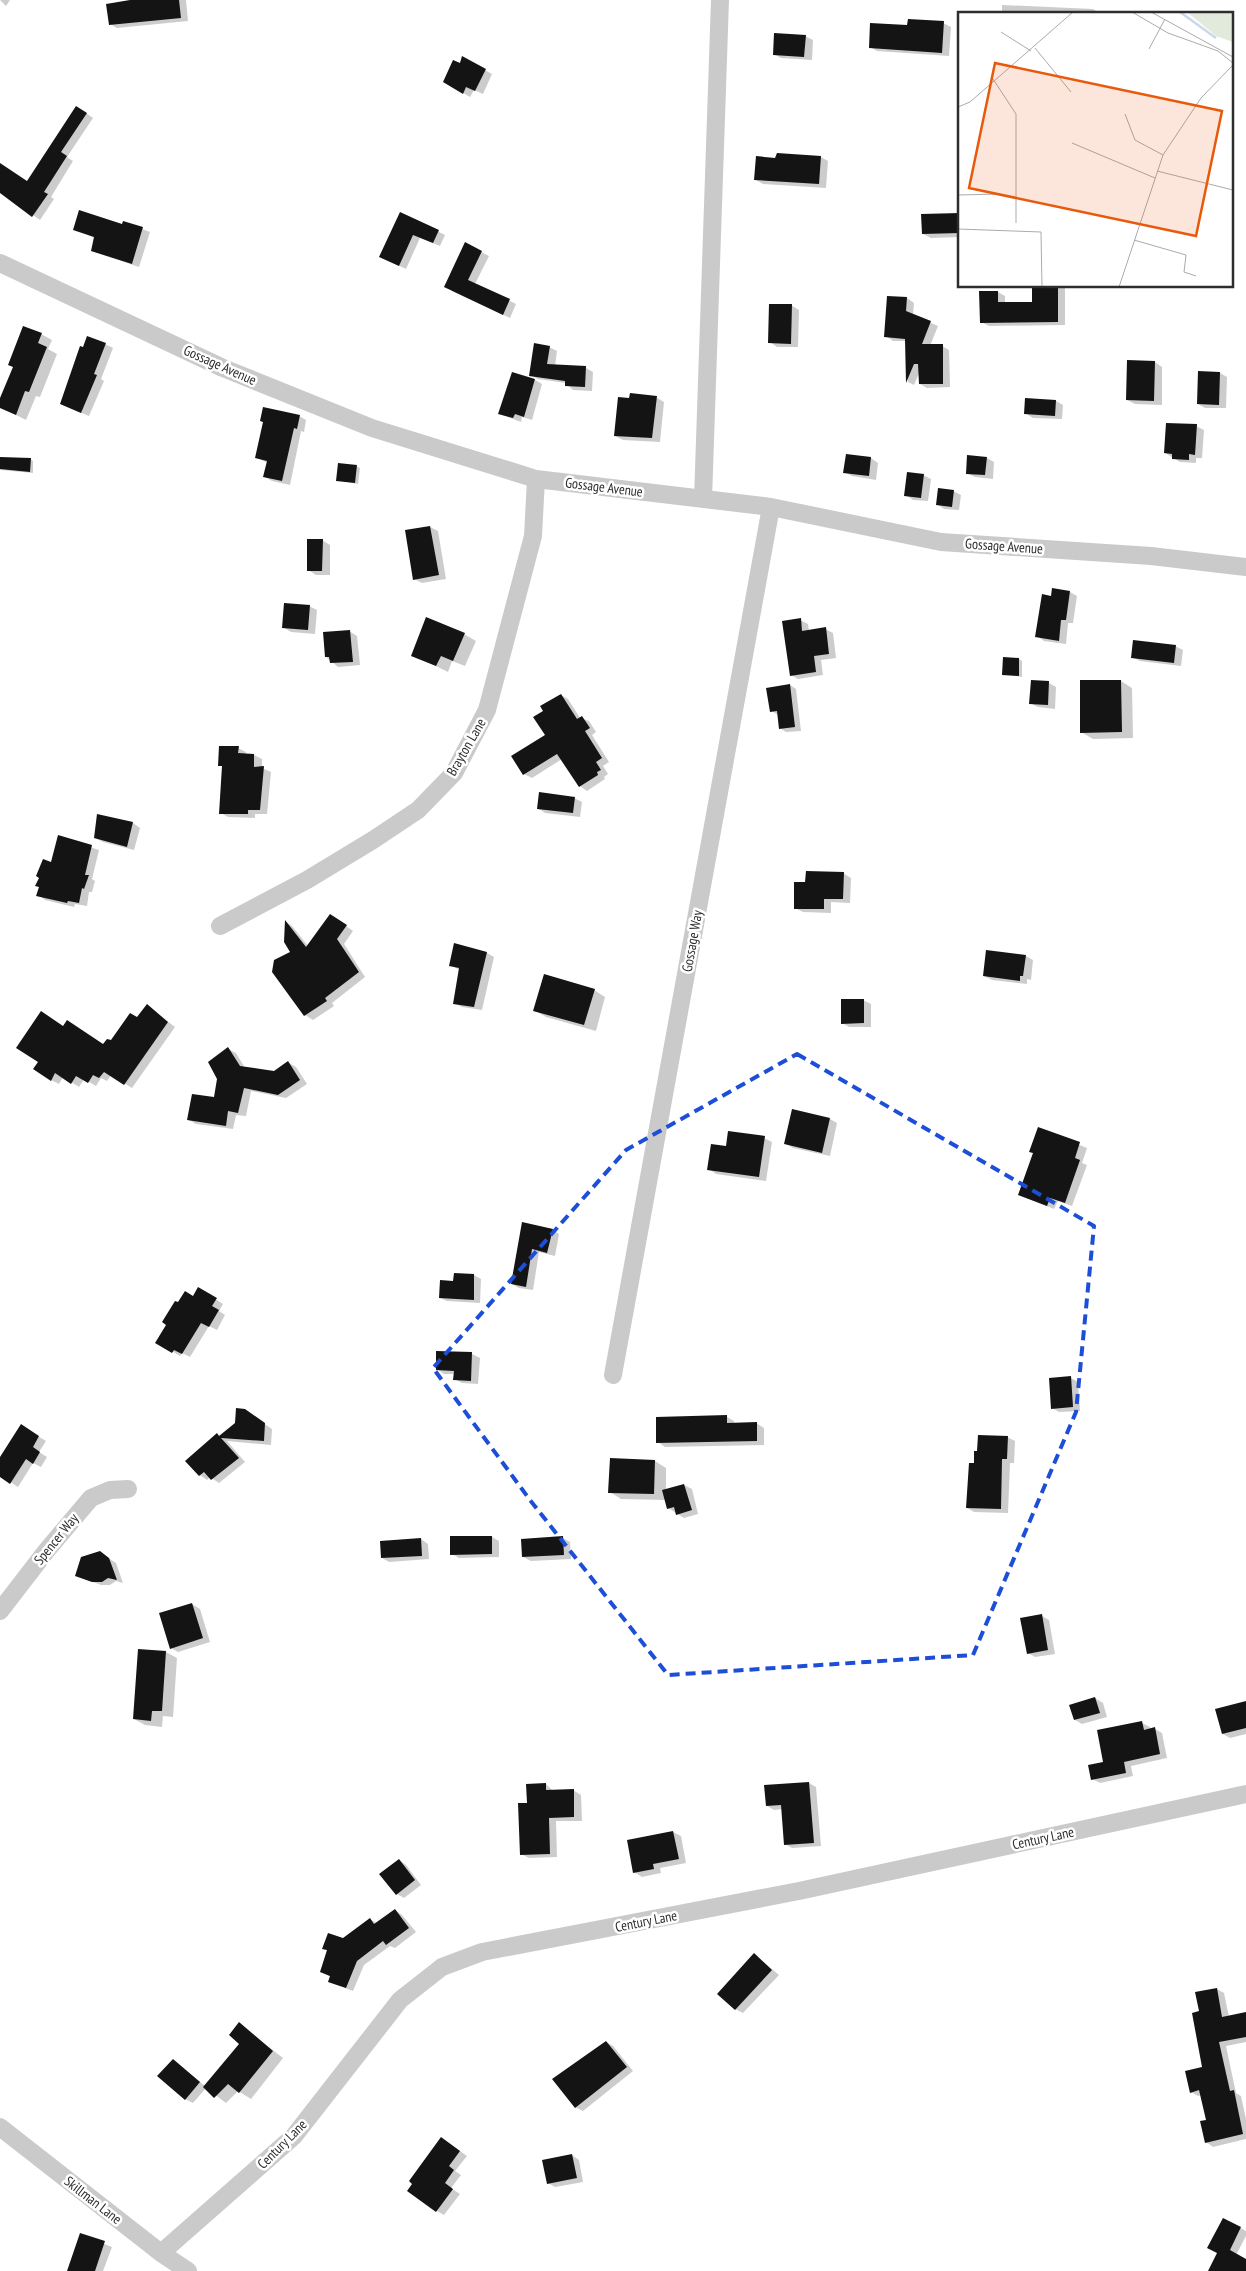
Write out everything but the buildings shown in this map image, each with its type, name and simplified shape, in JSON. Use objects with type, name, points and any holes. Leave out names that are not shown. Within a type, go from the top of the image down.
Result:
[{"type":"street","points":[[703,499],[720,0]]},
{"type":"street","name":"Gossage Avenue","points":[[0,263],[230,371],[372,428],[536,479],[771,507],[941,542],[1151,556],[1246,567]]},
{"type":"street","name":"Brayton Lane","points":[[220,926],[307,880],[373,840],[418,810],[454,774],[487,710],[533,536],[536,479]]},
{"type":"street","name":"Gossage Way","points":[[613,1375],[771,507]]},
{"type":"street","name":"Spencer Way","points":[[0,1611],[52,1543],[91,1498],[110,1490],[128,1489]]},
{"type":"street","name":"Century Lane","points":[[161,2253],[294,2136],[400,2000],[442,1967],[482,1952],[809,1889],[1246,1794]]},
{"type":"street","name":"Skillman Lane","points":[[0,2126],[161,2253],[188,2271]]},
{"type":"highlighted area","points":[[797,1054],[1094,1226],[1076,1412],[973,1655],[668,1675],[530,1500],[433,1368],[626,1150]]}]
